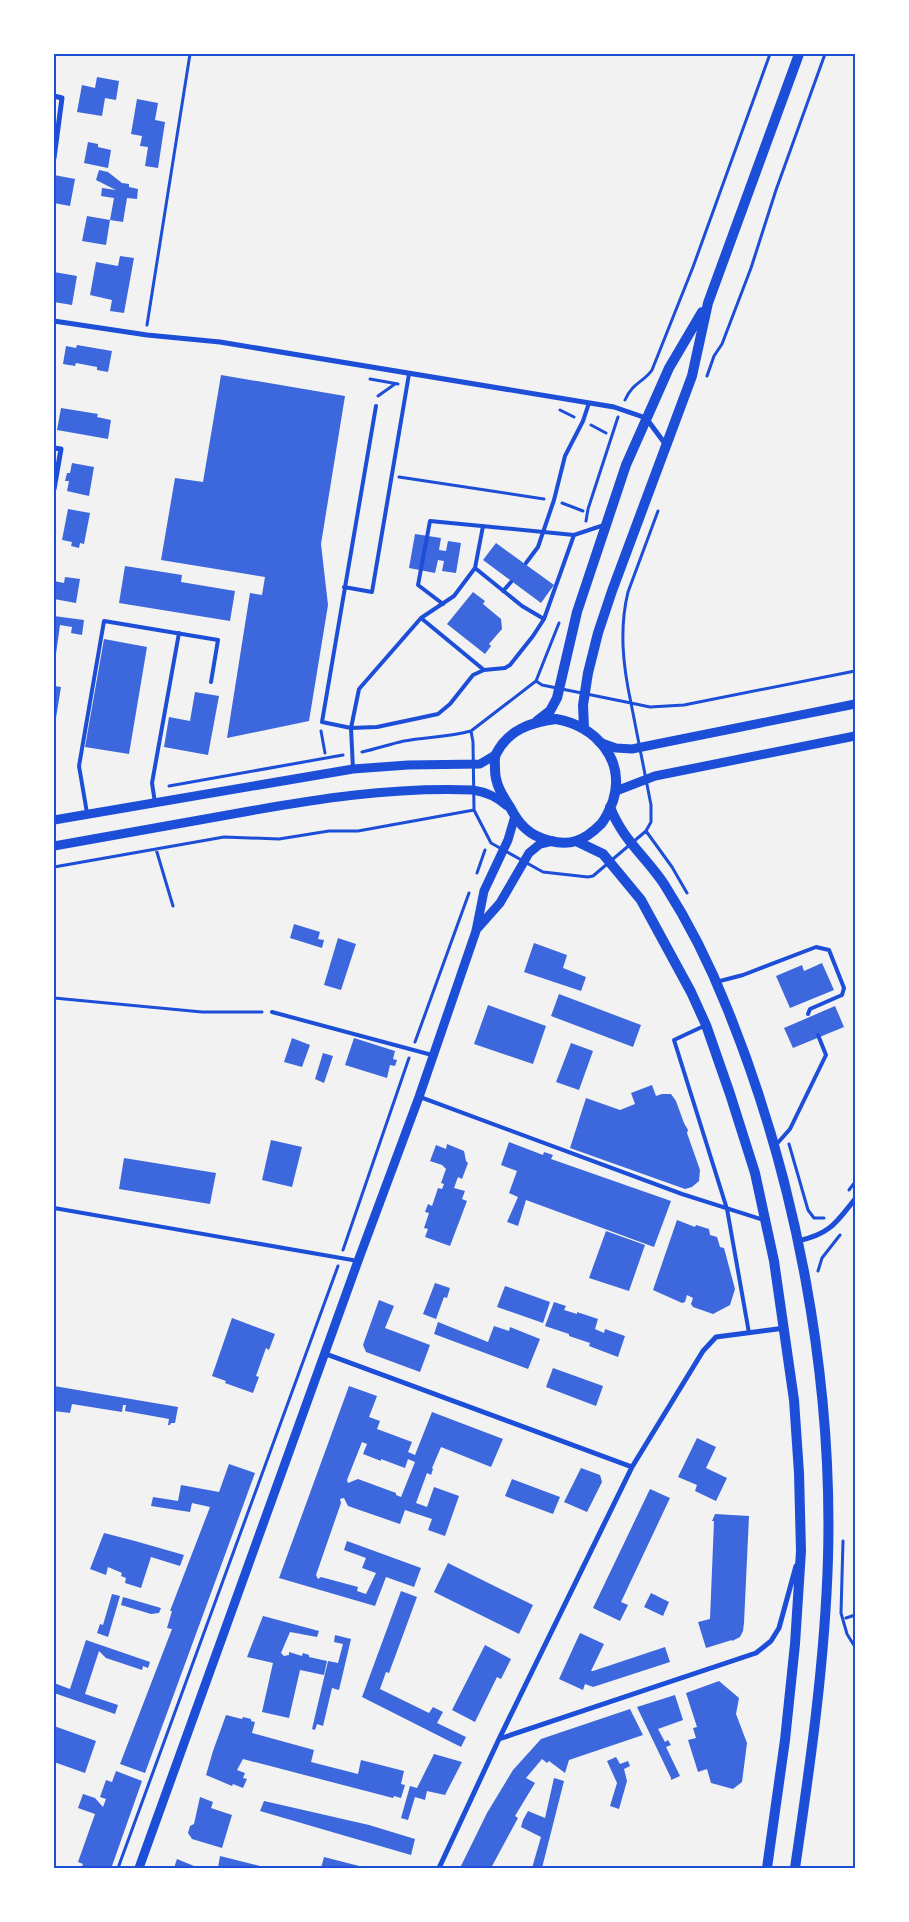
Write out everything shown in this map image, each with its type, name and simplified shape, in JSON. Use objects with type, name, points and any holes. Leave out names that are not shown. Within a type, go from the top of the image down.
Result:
[{"type":"main road","points":[[584,728],[583,705],[585,694],[594,649],[609,600],[692,376],[708,303],[799,54]]},
{"type":"main road","points":[[537,721],[550,711],[557,698],[577,612],[626,465],[669,368],[708,303]]},
{"type":"main road","points":[[556,719],[584,728],[611,757],[616,775],[616,791],[610,807],[603,822],[591,834],[576,841],[554,841],[540,838],[526,829],[500,792],[495,775],[495,755],[513,733],[523,726],[537,721],[556,719]]},
{"type":"main road","points":[[610,807],[616,822],[631,844],[662,881],[676,904],[716,982],[754,1079],[776,1146],[798,1241],[814,1334],[826,1444],[828,1555],[823,1647],[795,1868]]},
{"type":"main road","points":[[576,841],[603,854],[641,900],[691,992],[706,1025],[730,1094],[752,1164],[766,1220],[785,1328],[794,1400],[799,1473],[801,1551],[794,1654],[785,1740],[767,1868]]},
{"type":"street","points":[[54,96],[62,98],[54,158]]},
{"type":"street","points":[[54,321],[148,335],[212,341],[621,409],[646,418],[666,446]]},
{"type":"street","points":[[54,448],[61,449],[54,488]]},
{"type":"street","points":[[599,742],[616,748],[640,748],[855,704]]},
{"type":"street","points":[[616,791],[646,778],[855,736]]},
{"type":"street","points":[[54,820],[353,769],[408,765],[480,764],[495,755]]},
{"type":"street","points":[[54,846],[325,798],[405,790],[482,791],[497,797],[513,812],[504,851],[484,891],[476,931],[434,1056],[358,1260],[326,1354],[139,1868]]},
{"type":"street","points":[[476,931],[500,903],[529,853],[540,844],[554,841]]},
{"type":"street","points":[[798,1241],[814,1238],[828,1230],[855,1199]]},
{"type":"street","points":[[439,1868],[499,1739],[632,1467],[703,1351],[716,1337],[785,1328]]},
{"type":"street","points":[[326,1354],[632,1467]]},
{"type":"street","points":[[499,1739],[756,1653],[771,1640],[779,1628],[801,1551]]},
{"type":"lane","points":[[344,588],[372,592],[409,374]]},
{"type":"lane","points":[[526,563],[538,547],[554,500],[565,456],[583,421],[589,403]]},
{"type":"lane","points":[[376,406],[322,722],[351,728],[377,727],[438,714],[450,704],[469,679],[484,670],[498,670],[510,665],[544,619],[574,535]]},
{"type":"lane","points":[[443,604],[418,584],[430,520],[574,535],[606,524]]},
{"type":"lane","points":[[353,769],[351,728],[359,689],[421,618],[454,596],[475,568],[483,526]]},
{"type":"lane","points":[[475,568],[544,619]]},
{"type":"lane","points":[[504,591],[511,582]]},
{"type":"lane","points":[[421,618],[484,670]]},
{"type":"lane","points":[[87,814],[78,766],[104,621],[218,640],[211,682]]},
{"type":"lane","points":[[155,803],[152,783],[178,633]]},
{"type":"lane","points":[[716,982],[743,975],[816,947],[829,950],[844,988],[842,996],[810,1009],[808,1014]]},
{"type":"lane","points":[[272,1012],[434,1056]]},
{"type":"lane","points":[[706,1025],[674,1040],[727,1209],[749,1333]]},
{"type":"lane","points":[[776,1146],[790,1129],[826,1055],[818,1035]]},
{"type":"lane","points":[[419,1097],[673,1191],[766,1220]]},
{"type":"lane","points":[[54,1208],[358,1260]]},
{"type":"path","points":[[148,335],[146,320],[190,54]]},
{"type":"path","points":[[621,409],[629,391],[652,370],[693,267],[770,54]]},
{"type":"path","points":[[706,380],[714,356],[722,344],[751,268],[776,190],[825,54]]},
{"type":"path","points":[[376,406],[378,396],[395,384]]},
{"type":"path","points":[[392,476],[554,500],[583,511]]},
{"type":"path","points":[[471,731],[474,764],[474,810],[491,843],[504,851],[543,872],[583,878],[593,876],[646,831],[651,822],[651,805],[622,659],[623,632],[628,592],[659,508]]},
{"type":"path","points":[[153,788],[351,754],[404,741],[451,736],[471,731],[536,681],[542,685],[650,707],[684,705],[855,671]]},
{"type":"path","points":[[322,722],[320,730],[325,753]]},
{"type":"path","points":[[54,867],[224,837],[279,839],[328,831],[358,831],[474,810]]},
{"type":"path","points":[[156,849],[173,906]]},
{"type":"path","points":[[475,878],[485,850]]},
{"type":"path","points":[[118,1868],[341,1257],[412,1050],[472,887]]},
{"type":"path","points":[[54,998],[202,1012],[272,1012]]},
{"type":"path","points":[[811,1214],[814,1218],[826,1218]]},
{"type":"path","points":[[855,1615],[844,1619],[847,1634],[855,1647]]},
{"type":"building","points":[[97,77],[119,81],[116,100],[105,98],[102,116],[77,112],[82,85],[95,88]]},
{"type":"building","points":[[137,99],[158,103],[155,120],[165,122],[158,168],[145,166],[148,147],[140,146],[142,136],[131,134]]},
{"type":"building","points":[[88,142],[111,150],[108,168],[84,163]]},
{"type":"building","points":[[99,170],[108,172],[122,183],[129,184],[129,187],[138,189],[137,199],[127,198],[123,222],[110,220],[114,198],[101,196],[102,188],[116,190],[96,180]]},
{"type":"building","points":[[54,175],[75,179],[70,206],[54,203]]},
{"type":"building","points":[[87,216],[110,220],[106,245],[82,241]]},
{"type":"building","points":[[120,256],[134,258],[124,313],[110,311],[112,300],[90,295],[96,262],[118,266]]},
{"type":"building","points":[[54,272],[77,276],[72,305],[54,302]]},
{"type":"building","points":[[77,345],[112,351],[108,372],[97,370],[97,367],[76,363],[75,366],[63,364],[66,346],[76,348]]},
{"type":"building","points":[[221,375],[345,396],[321,544],[328,605],[309,721],[227,738],[250,593],[262,595],[265,577],[161,560],[175,478],[203,482]]},
{"type":"building","points":[[61,408],[98,414],[97,417],[111,420],[108,439],[57,430]]},
{"type":"building","points":[[72,463],[94,467],[89,496],[67,491],[69,481],[65,481],[67,473],[70,473]]},
{"type":"building","points":[[68,509],[90,513],[84,544],[80,543],[79,548],[71,546],[72,542],[62,540]]},
{"type":"building","points":[[415,534],[441,538],[439,550],[446,551],[448,541],[461,543],[456,573],[442,571],[444,561],[438,560],[435,573],[409,568]]},
{"type":"building","points":[[496,543],[554,585],[541,603],[483,560]]},
{"type":"building","points":[[125,566],[182,575],[181,582],[235,591],[230,621],[119,603]]},
{"type":"building","points":[[65,577],[80,579],[76,603],[54,599],[54,581],[64,583]]},
{"type":"building","points":[[473,592],[485,601],[483,604],[501,619],[502,629],[489,644],[491,646],[485,654],[447,624]]},
{"type":"building","points":[[54,616],[84,620],[82,635],[71,633],[72,627],[60,625],[55,661]]},
{"type":"building","points":[[104,639],[147,647],[129,754],[85,747]]},
{"type":"building","points":[[54,686],[61,687],[55,724],[54,724]]},
{"type":"building","points":[[195,692],[219,696],[208,755],[164,747],[169,717],[190,721]]},
{"type":"building","points":[[294,924],[320,932],[318,939],[324,940],[322,948],[290,938]]},
{"type":"building","points":[[338,938],[356,944],[341,990],[324,985]]},
{"type":"building","points":[[534,943],[567,955],[563,968],[586,977],[581,991],[524,972]]},
{"type":"building","points":[[822,963],[834,990],[790,1008],[776,976],[802,965],[804,971]]},
{"type":"building","points":[[559,994],[641,1025],[633,1047],[551,1016]]},
{"type":"building","points":[[488,1005],[546,1026],[533,1064],[474,1044]]},
{"type":"building","points":[[835,1006],[844,1027],[793,1048],[784,1028]]},
{"type":"building","points":[[292,1038],[310,1045],[302,1067],[284,1062]]},
{"type":"building","points":[[354,1038],[395,1051],[393,1059],[397,1060],[395,1066],[390,1065],[387,1078],[345,1065]]},
{"type":"building","points":[[571,1043],[593,1051],[579,1090],[556,1082]]},
{"type":"building","points":[[323,1053],[333,1056],[324,1083],[315,1079]]},
{"type":"building","points":[[652,1085],[656,1096],[671,1094],[676,1101],[688,1130],[687,1133],[700,1170],[699,1181],[692,1187],[685,1189],[570,1148],[586,1098],[620,1110],[635,1104],[631,1093]]},
{"type":"building","points":[[271,1140],[302,1147],[292,1187],[262,1180]]},
{"type":"building","points":[[509,1142],[543,1155],[544,1152],[553,1155],[551,1159],[671,1201],[654,1247],[526,1200],[518,1226],[507,1222],[518,1197],[509,1193],[517,1171],[501,1165]]},
{"type":"building","points":[[447,1144],[464,1151],[468,1163],[462,1179],[458,1177],[454,1188],[465,1191],[462,1199],[467,1201],[450,1246],[425,1237],[428,1229],[424,1228],[429,1213],[425,1212],[428,1204],[432,1206],[438,1188],[442,1189],[444,1184],[441,1183],[446,1169],[442,1165],[430,1161],[436,1145],[446,1149]]},
{"type":"building","points":[[124,1158],[216,1173],[210,1204],[119,1189]]},
{"type":"building","points":[[677,1220],[695,1227],[696,1225],[709,1229],[710,1235],[717,1237],[720,1247],[724,1248],[735,1289],[730,1305],[713,1314],[693,1307],[691,1304],[693,1298],[687,1295],[685,1302],[682,1303],[653,1290]]},
{"type":"building","points":[[606,1231],[645,1245],[629,1291],[589,1278]]},
{"type":"building","points":[[435,1283],[450,1288],[447,1298],[444,1297],[436,1319],[423,1314]]},
{"type":"building","points":[[505,1286],[550,1302],[543,1323],[497,1307]]},
{"type":"building","points":[[379,1300],[394,1306],[385,1328],[430,1345],[420,1372],[366,1352],[363,1345]]},
{"type":"building","points":[[554,1302],[566,1306],[564,1310],[598,1319],[595,1329],[604,1333],[605,1329],[625,1336],[618,1357],[589,1346],[590,1343],[569,1336],[569,1334],[545,1326]]},
{"type":"building","points":[[232,1318],[275,1334],[269,1350],[266,1348],[256,1376],[259,1377],[253,1393],[212,1376]]},
{"type":"building","points":[[438,1322],[488,1342],[494,1326],[509,1331],[510,1327],[540,1339],[528,1369],[434,1334]]},
{"type":"building","points":[[553,1368],[603,1386],[596,1406],[546,1387]]},
{"type":"building","points":[[54,1386],[178,1407],[175,1423],[168,1425],[169,1419],[125,1411],[126,1405],[123,1405],[122,1412],[72,1404],[70,1413],[54,1411]]},
{"type":"building","points":[[349,1386],[377,1396],[369,1417],[380,1421],[377,1429],[412,1442],[408,1452],[415,1455],[432,1412],[503,1439],[491,1467],[441,1447],[431,1475],[427,1473],[416,1503],[427,1507],[434,1487],[459,1496],[445,1536],[428,1530],[432,1519],[405,1510],[400,1524],[348,1506],[344,1498],[340,1499],[341,1503],[316,1575],[318,1579],[321,1577],[358,1587],[357,1591],[366,1594],[376,1573],[362,1568],[366,1558],[344,1550],[347,1541],[421,1568],[414,1587],[386,1577],[375,1606],[279,1578]],"holes":[[[362,1442],[367,1444],[363,1454],[381,1461],[381,1459],[405,1468],[408,1459],[415,1462],[401,1497],[396,1495],[396,1493],[358,1479],[348,1483],[347,1480]]]},
{"type":"building","points":[[697,1438],[716,1447],[706,1468],[727,1478],[716,1501],[695,1491],[697,1485],[678,1477]]},
{"type":"building","points":[[229,1464],[255,1473],[145,1773],[120,1764],[172,1629],[167,1628],[172,1611],[170,1611],[210,1507],[192,1503],[190,1512],[151,1506],[153,1497],[178,1501],[181,1485],[219,1492]]},
{"type":"building","points":[[581,1468],[600,1475],[602,1482],[587,1512],[564,1502]]},
{"type":"building","points":[[512,1479],[560,1497],[553,1514],[505,1496]]},
{"type":"building","points":[[650,1489],[670,1498],[621,1602],[628,1605],[620,1621],[593,1608]]},
{"type":"building","points":[[715,1514],[749,1516],[744,1623],[740,1637],[706,1648],[698,1622],[710,1619],[714,1521],[712,1521]]},
{"type":"building","points":[[104,1533],[184,1555],[180,1566],[151,1557],[141,1588],[125,1583],[126,1578],[121,1576],[122,1573],[108,1567],[106,1575],[90,1569]]},
{"type":"building","points":[[448,1563],[533,1605],[519,1634],[434,1592]]},
{"type":"building","points":[[401,1591],[417,1597],[389,1673],[386,1672],[380,1689],[429,1713],[433,1707],[443,1712],[437,1723],[466,1737],[461,1747],[362,1697]]},
{"type":"building","points":[[651,1593],[669,1602],[663,1616],[644,1607]]},
{"type":"building","points":[[112,1594],[120,1596],[108,1637],[97,1633],[100,1624],[103,1625]]},
{"type":"building","points":[[123,1597],[161,1608],[159,1613],[151,1614],[121,1605]]},
{"type":"building","points":[[263,1616],[319,1631],[317,1637],[290,1632],[281,1653],[284,1656],[289,1655],[289,1652],[302,1656],[303,1653],[309,1655],[309,1657],[327,1661],[324,1675],[300,1670],[289,1718],[262,1712],[273,1663],[247,1657]]},
{"type":"building","points":[[580,1633],[604,1644],[591,1671],[665,1647],[670,1662],[593,1687],[585,1684],[583,1690],[559,1679]]},
{"type":"building","points":[[335,1635],[351,1639],[339,1690],[332,1688],[323,1726],[317,1724],[315,1730],[312,1729],[328,1661],[338,1663],[343,1644],[334,1642]]},
{"type":"building","points":[[86,1640],[150,1662],[148,1668],[143,1666],[142,1670],[106,1658],[99,1651],[85,1694],[118,1705],[115,1714],[54,1693],[54,1683],[70,1689]]},
{"type":"building","points":[[485,1645],[511,1659],[501,1679],[497,1677],[475,1722],[452,1710]]},
{"type":"building","points":[[719,1681],[739,1698],[736,1714],[747,1743],[742,1782],[733,1789],[711,1783],[707,1769],[698,1772],[688,1740],[696,1738],[693,1728],[697,1727],[686,1693]]},
{"type":"building","points":[[675,1695],[683,1720],[658,1729],[665,1742],[668,1740],[671,1745],[666,1747],[680,1776],[671,1780],[637,1707]]},
{"type":"building","points":[[630,1709],[643,1735],[569,1760],[565,1773],[549,1761],[547,1763],[542,1759],[526,1778],[535,1783],[515,1816],[518,1818],[491,1868],[460,1868],[487,1813],[513,1770],[541,1739]]},
{"type":"building","points":[[226,1715],[251,1719],[251,1721],[255,1722],[252,1733],[314,1750],[311,1762],[358,1774],[361,1760],[404,1771],[401,1784],[405,1785],[401,1798],[394,1796],[393,1798],[243,1759],[237,1770],[245,1773],[243,1778],[247,1779],[243,1788],[233,1784],[232,1786],[206,1775]]},
{"type":"building","points":[[54,1726],[96,1741],[85,1773],[54,1762]]},
{"type":"building","points":[[434,1754],[462,1762],[445,1795],[427,1791],[425,1800],[415,1797],[408,1820],[401,1818],[410,1786],[417,1788]]},
{"type":"building","points":[[616,1757],[620,1764],[628,1761],[630,1766],[624,1769],[627,1781],[619,1809],[610,1806],[617,1783],[607,1761]]},
{"type":"building","points":[[116,1771],[142,1781],[112,1866],[110,1868],[81,1868],[83,1864],[78,1862],[95,1814],[78,1808],[83,1794],[95,1798],[103,1807],[106,1799],[100,1797],[106,1780],[112,1782]]},
{"type":"building","points":[[554,1778],[564,1781],[542,1868],[532,1868],[541,1837],[521,1827],[528,1811],[545,1818]]},
{"type":"building","points":[[200,1797],[213,1802],[211,1808],[232,1815],[222,1848],[192,1839],[188,1833],[190,1826],[194,1824]]},
{"type":"building","points":[[264,1801],[369,1825],[415,1839],[411,1855],[260,1811]]},
{"type":"building","points":[[220,1856],[268,1868],[218,1868]]},
{"type":"building","points":[[324,1857],[367,1868],[321,1868]]},
{"type":"building","points":[[177,1859],[194,1866],[193,1868],[174,1868]]}]
